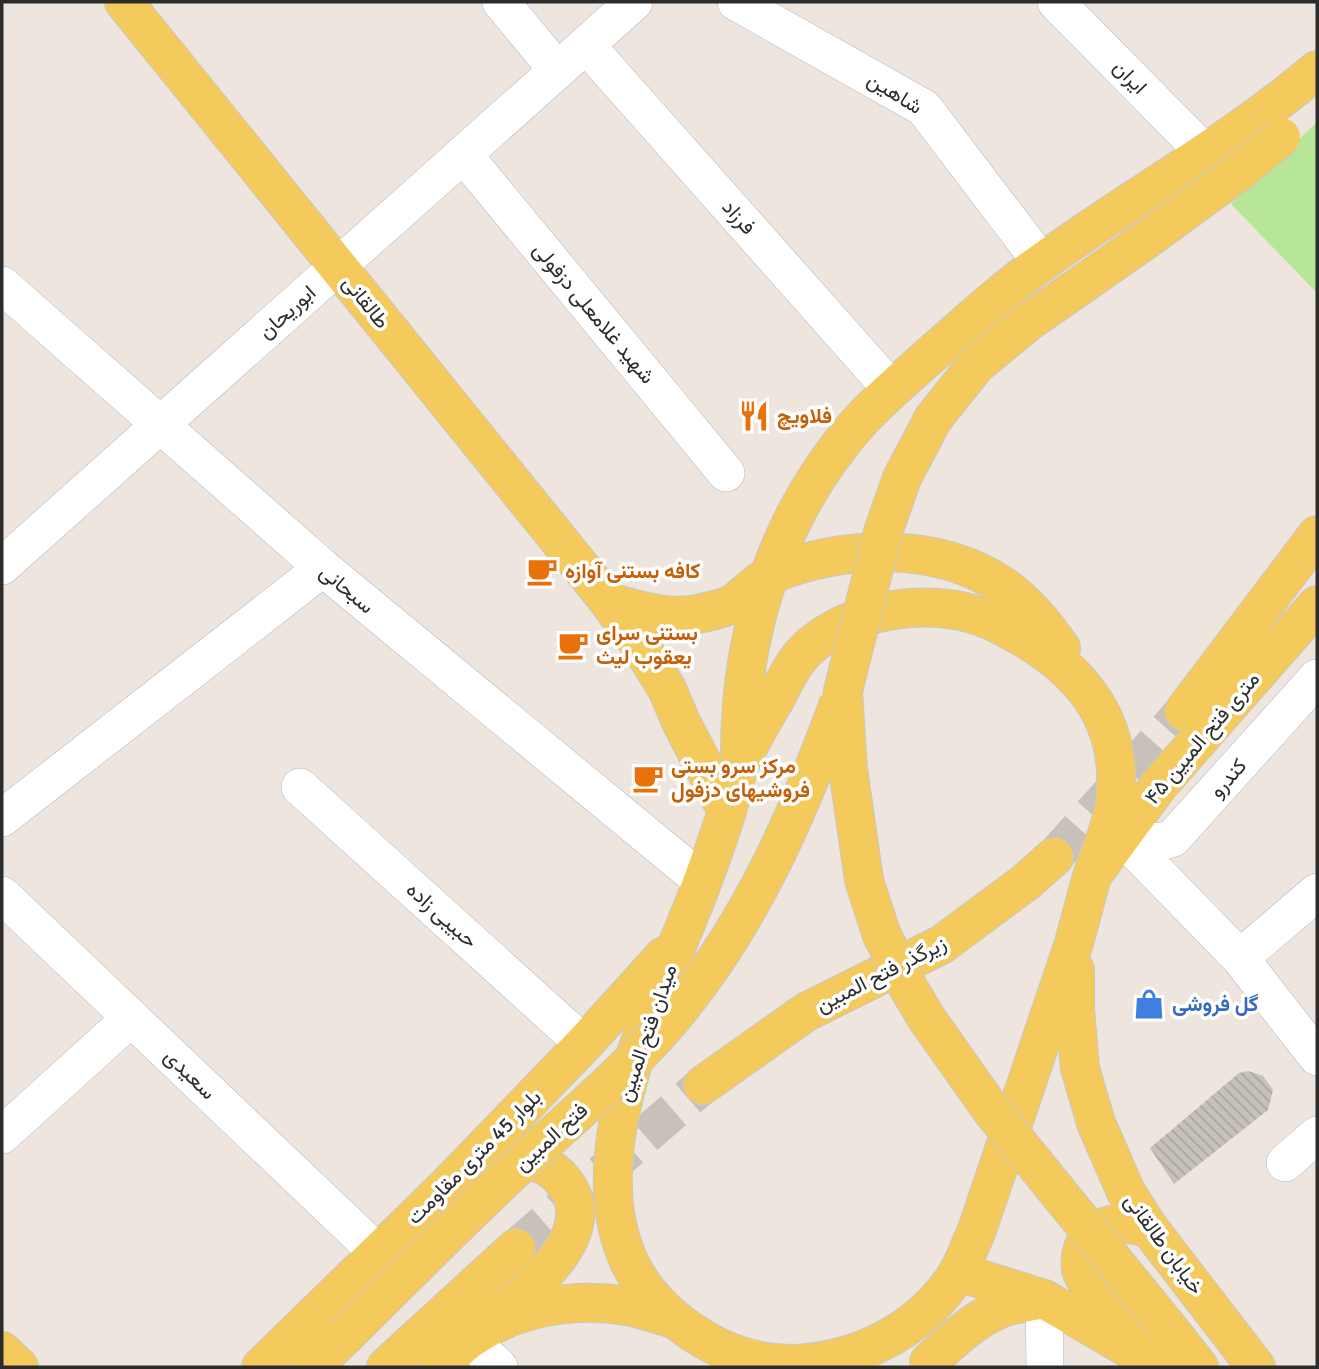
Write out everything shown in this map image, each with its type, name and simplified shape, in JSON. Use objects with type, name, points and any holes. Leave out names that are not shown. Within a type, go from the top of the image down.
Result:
[{"type":"main road","name":"طالقانی","points":[[124,2],[609,602],[667,689],[727,811]]},
{"type":"main road","points":[[740,763],[740,725],[748,649],[768,576],[807,495],[860,422],[959,330],[1041,262],[1274,107],[1317,71]]},
{"type":"main road","points":[[1199,1367],[992,1111],[909,989],[881,933],[864,880],[848,769],[843,691],[883,532],[902,478],[933,419],[976,365],[1028,322],[1236,174],[1281,137],[1317,102]]},
{"type":"main road","points":[[1184,711],[1317,535]]},
{"type":"main road","points":[[609,602],[650,613],[674,616],[698,614],[732,604],[768,576],[809,560],[872,551],[916,554],[971,568],[1004,586],[1051,634],[1086,688]]},
{"type":"main road","name":"۴۵ متری فتح المبین","points":[[1092,876],[1159,785],[1317,605]]},
{"type":"main road","name":"میدان فتح المبین","points":[[888,610],[954,610],[992,620],[1052,654],[1086,688],[1098,709],[1114,749],[1116,792],[1109,826],[1074,943],[976,1230],[958,1272],[934,1305],[904,1330],[874,1346],[842,1357],[810,1363],[784,1364],[745,1359],[684,1327],[635,1274],[621,1241],[615,1205],[612,1163],[621,1104],[642,1031],[680,939],[727,811],[740,763],[795,662],[814,643],[847,623],[888,610]]},
{"type":"main road","name":"فتح المبین","points":[[312,1367],[520,1164],[612,1082],[678,1010],[722,949],[771,869],[809,785],[843,691]]},
{"type":"main road","name":"زیرگذر فتح المبین","points":[[703,1085],[806,1012],[941,945],[1055,857]]},
{"type":"main road","name":"بلوار 45 متری مقاومت","points":[[261,1367],[447,1186],[584,1044],[680,939]]},
{"type":"main road","name":"خیابان طالقانی","points":[[1074,943],[1075,1009],[1080,1068],[1101,1135],[1126,1192],[1149,1228],[1256,1367]]},
{"type":"main road","points":[[438,1367],[550,1268],[572,1234],[576,1218],[575,1204],[565,1182],[544,1165],[515,1159],[484,1166],[447,1186]]},
{"type":"main road","points":[[1149,1228],[1130,1223],[1113,1223],[1098,1229],[1088,1237],[1083,1248],[1082,1270],[1100,1299],[1158,1367]]},
{"type":"main road","points":[[386,1367],[516,1248]]},
{"type":"main road","points":[[958,1272],[1044,1299],[1126,1346],[1152,1367]]},
{"type":"main road","points":[[929,1365],[964,1330],[991,1314],[1009,1306],[1044,1299]]},
{"type":"main road","points":[[469,1339],[502,1321],[533,1309],[596,1303],[628,1307],[684,1327],[737,1367]]},
{"type":"main road","points":[[929,1365],[934,1305]]},
{"type":"main road","points":[[2,1351],[19,1367]]},
{"type":"street","points":[[501,2],[557,71]]},
{"type":"street","name":"ابوریحان","points":[[2,566],[634,2]]},
{"type":"street","name":"شاهین","points":[[736,2],[924,108],[1041,262]]},
{"type":"street","name":"ایران","points":[[1056,2],[1204,152]]},
{"type":"street","name":"فرزاد","points":[[586,45],[892,390]]},
{"type":"street","name":"شهید غلامعلی دزفولی","points":[[463,154],[726,473]]},
{"type":"street","name":"سبحانی","points":[[2,285],[323,568],[702,881]]},
{"type":"street","points":[[2,818],[323,568]]},
{"type":"street","name":"کندرو","points":[[1122,837],[1160,842],[1173,838],[1317,678]]},
{"type":"street","name":"حبیبی زاده","points":[[300,787],[584,1044]]},
{"type":"street","points":[[1122,837],[1240,958],[1317,1057]]},
{"type":"street","points":[[1240,958],[1317,892]]},
{"type":"street","name":"سعیدی","points":[[2,895],[378,1253]]},
{"type":"street","points":[[2,1135],[131,1018]]},
{"type":"street","points":[[1284,1163],[1317,1135]]},
{"type":"street","points":[[1044,1299],[1045,1367]]},
{"type":"street","points":[[469,1339],[499,1367]]},
{"type":"green space","points":[[1317,122],[1317,293],[1231,204]]},
{"type":"building","points":[[1248,1071],[1263,1076],[1273,1090],[1268,1110],[1174,1184],[1150,1148],[1239,1073]]},
{"type":"tunnel","points":[[1054,857],[1184,711]]},
{"type":"tunnel","points":[[516,1248],[703,1085]]},
{"type":"place","name":"فلاویچ","points":[[754,416]]},
{"type":"place","name":"کافه بستنی آوازه","points":[[542,571]]},
{"type":"place","name":"بستنی سرای یعقوب لیث","points":[[573,645]]},
{"type":"place","name":"مرکز سرو بستی فروشیهای دزفول","points":[[648,778]]},
{"type":"place","name":"گل فروشی","points":[[1149,1004]]}]
